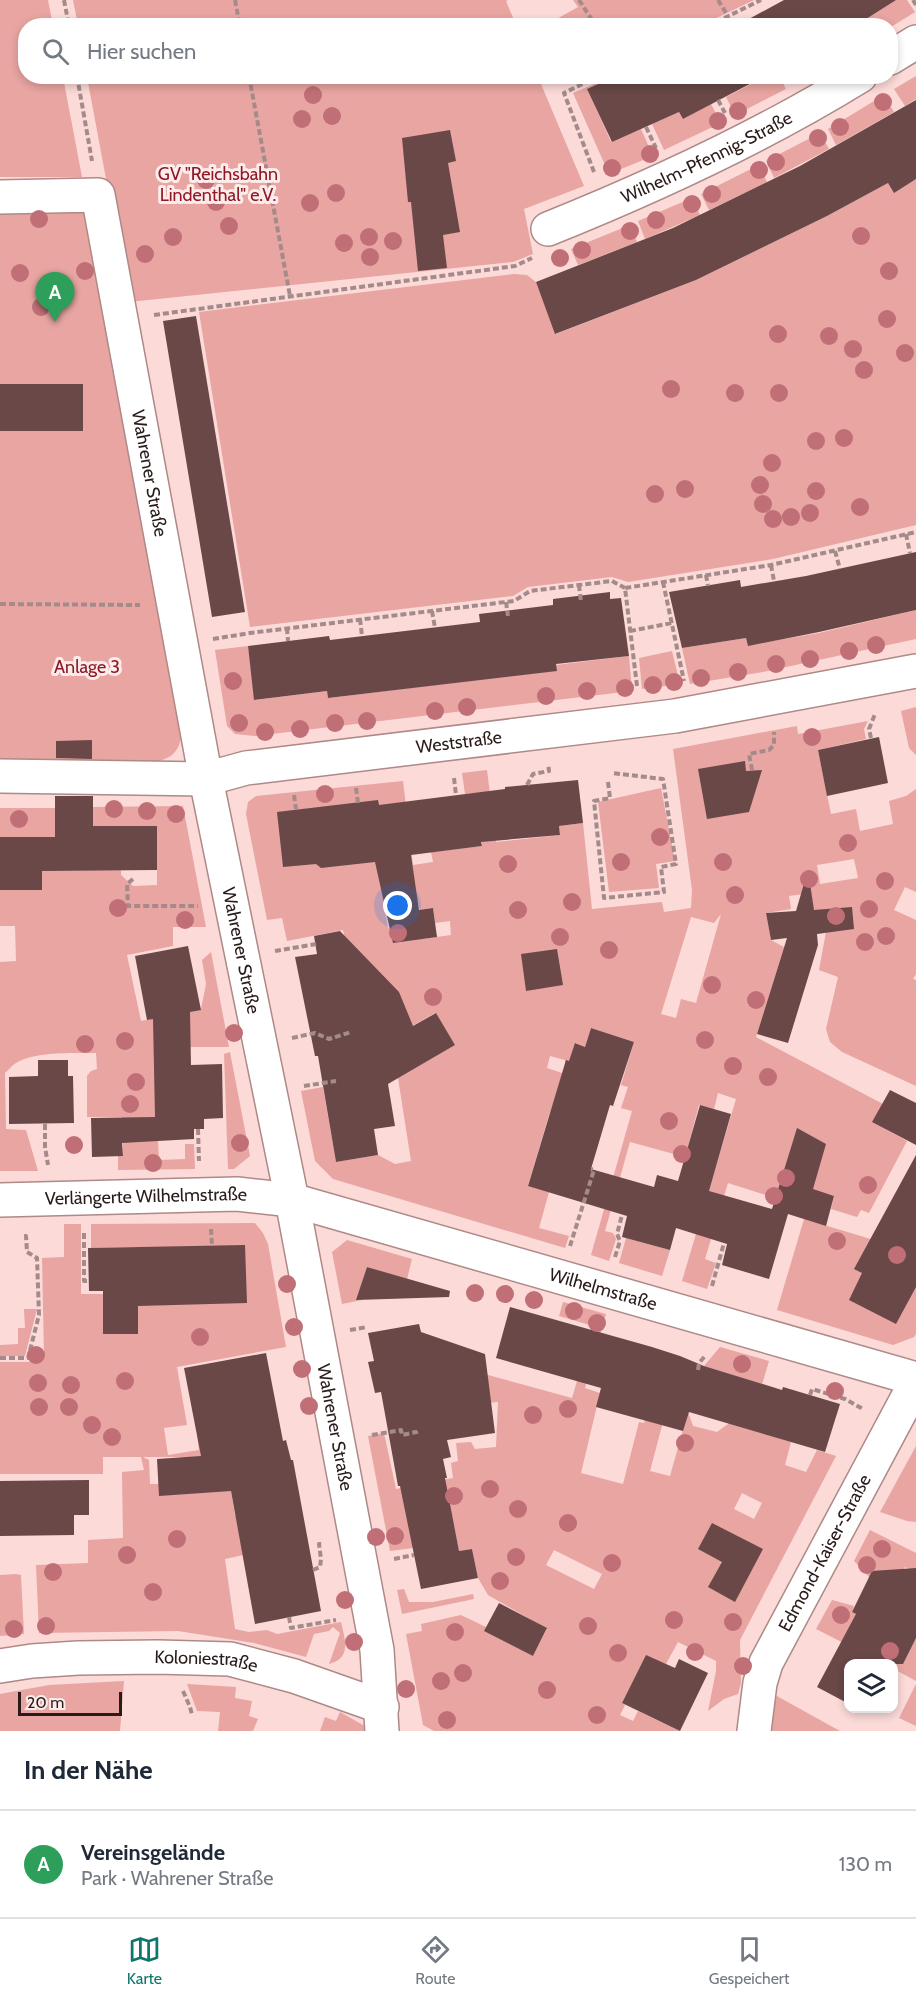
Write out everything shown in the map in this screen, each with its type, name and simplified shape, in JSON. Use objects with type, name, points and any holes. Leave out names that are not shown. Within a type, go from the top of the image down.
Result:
[{"type":"street","points":[[898,54],[916,42]]},
{"type":"street","name":"Wilhelm-Pfennig-Straße","points":[[548,229],[636,193],[806,109],[847,84]]},
{"type":"street","points":[[0,197],[98,195]]},
{"type":"street","name":"Wahrener Straße","points":[[98,195],[206,778],[292,1200],[377,1650],[382,1719]]},
{"type":"street","name":"Weststraße","points":[[0,776],[206,778],[246,768],[675,716],[916,671]]},
{"type":"street","name":"Verlängerte Wilhelmstraße","points":[[0,1200],[237,1194],[292,1200]]},
{"type":"street","name":"Wilhelmstraße","points":[[292,1200],[916,1380]]},
{"type":"street","name":"Edmond-Kaiser-Straße","points":[[754,1731],[760,1683],[766,1663],[916,1380]]},
{"type":"street","name":"Koloniestraße","points":[[0,1666],[78,1658],[158,1656],[230,1659],[294,1676],[382,1719]]},
{"type":"path","points":[[64,0],[67,18]]},
{"type":"path","points":[[235,0],[238,18]]},
{"type":"path","points":[[579,0],[591,18]]},
{"type":"path","points":[[717,0],[728,16]]},
{"type":"path","points":[[724,18],[761,0]]},
{"type":"path","points":[[913,0],[916,5]]},
{"type":"path","points":[[78,84],[98,195]]},
{"type":"path","points":[[250,84],[290,296]]},
{"type":"path","points":[[583,84],[564,93],[595,174]]},
{"type":"path","points":[[646,127],[660,159]]},
{"type":"path","points":[[122,320],[515,266],[536,256],[548,229]]},
{"type":"path","points":[[181,643],[514,601],[530,591],[612,581],[625,588],[771,566],[916,532]]},
{"type":"path","points":[[906,534],[910,553]]},
{"type":"path","points":[[836,551],[840,569]]},
{"type":"path","points":[[771,566],[774,581]]},
{"type":"path","points":[[706,575],[708,586]]},
{"type":"path","points":[[663,582],[686,690]]},
{"type":"path","points":[[579,585],[581,602]]},
{"type":"path","points":[[625,588],[638,695]]},
{"type":"path","points":[[506,602],[508,616]]},
{"type":"path","points":[[0,604],[165,605],[174,603]]},
{"type":"path","points":[[432,610],[435,628]]},
{"type":"path","points":[[360,619],[362,636]]},
{"type":"path","points":[[630,631],[672,623]]},
{"type":"path","points":[[287,628],[288,641]]},
{"type":"path","points":[[871,738],[869,729],[876,717],[874,705]]},
{"type":"path","points":[[752,770],[749,754],[769,750],[774,745],[772,724]]},
{"type":"path","points":[[527,785],[533,774],[549,771],[547,756]]},
{"type":"path","points":[[608,782],[609,798],[594,801],[604,898],[664,892],[661,867],[676,864],[663,779],[612,773]]},
{"type":"path","points":[[454,774],[456,795]]},
{"type":"path","points":[[133,879],[127,884],[128,906],[202,906],[231,900]]},
{"type":"path","points":[[266,953],[316,944]]},
{"type":"path","points":[[283,1040],[315,1033],[329,1039],[351,1032]]},
{"type":"path","points":[[300,1087],[336,1081]]},
{"type":"path","points":[[45,1124],[45,1147],[50,1171]]},
{"type":"path","points":[[198,1129],[199,1169]]},
{"type":"path","points":[[568,1255],[594,1170],[591,1169]]},
{"type":"path","points":[[614,1262],[620,1241],[617,1234],[622,1215]]},
{"type":"path","points":[[84,1224],[84,1281],[89,1281]]},
{"type":"path","points":[[0,1358],[27,1358],[39,1316],[38,1258],[27,1252],[26,1236],[17,1236]]},
{"type":"path","points":[[710,1290],[724,1243]]},
{"type":"path","points":[[810,1395],[812,1389],[834,1395],[868,1413]]},
{"type":"path","points":[[368,1436],[401,1430],[402,1435],[416,1432],[417,1436]]},
{"type":"path","points":[[386,1562],[414,1555]]},
{"type":"path","points":[[289,1617],[291,1628],[346,1618]]},
{"type":"green space","points":[[0,0],[48,0],[52,18],[18,18],[18,84],[64,84],[82,177],[0,177]]},
{"type":"green space","points":[[73,0],[508,0],[506,1],[513,18],[77,18]]},
{"type":"green space","points":[[573,0],[754,0],[717,18],[558,18],[578,7]]},
{"type":"green space","points":[[894,0],[907,0],[915,12],[898,23],[898,18],[867,18]]},
{"type":"green space","points":[[916,76],[916,99],[905,106],[894,89]]},
{"type":"green space","name":"GV \"Reichsbahn Lindenthal\" e.V.","points":[[88,84],[541,84],[584,186],[524,209],[533,254],[513,262],[129,302]]},
{"type":"green space","points":[[594,84],[601,84],[588,90],[611,142],[641,129],[653,156],[609,174],[573,93]]},
{"type":"green space","points":[[751,84],[784,84],[786,89],[735,115],[726,97]]},
{"type":"green space","points":[[884,95],[894,112],[836,145],[828,129]]},
{"type":"green space","points":[[711,104],[721,123],[664,150],[652,124],[679,112],[683,119]]},
{"type":"green space","points":[[820,133],[829,149],[774,178],[766,161]]},
{"type":"green space","points":[[759,165],[767,182],[709,210],[701,194]]},
{"type":"green space","points":[[916,179],[916,525],[773,559],[628,582],[612,577],[528,587],[513,596],[250,627],[199,312],[514,274],[527,275],[536,282],[556,334],[696,280],[827,216],[888,183],[894,192]]},
{"type":"green space","points":[[692,198],[700,215],[645,239],[638,221]]},
{"type":"green space","name":"Anlage 3","points":[[90,207],[182,710],[181,739],[173,754],[160,761],[141,765],[91,769],[0,767],[0,208]]},
{"type":"green space","points":[[630,225],[637,242],[578,265],[571,249]]},
{"type":"green space","points":[[916,610],[916,639],[763,672],[690,684],[682,648],[746,638],[748,645],[819,633]]},
{"type":"green space","points":[[248,646],[255,700],[327,691],[328,698],[550,671],[556,665],[629,656],[632,691],[255,736],[235,734],[227,726],[215,650]]},
{"type":"green space","points":[[672,651],[680,684],[642,689],[639,658]]},
{"type":"green space","points":[[916,707],[916,755],[909,748],[901,711]]},
{"type":"green space","points":[[868,721],[864,729],[866,739],[818,750],[831,814],[856,809],[860,831],[893,824],[889,801],[906,796],[916,789],[916,892],[905,887],[894,910],[916,920],[916,974],[913,979],[916,980],[916,1086],[842,1052],[830,1042],[826,1029],[838,977],[819,970],[826,932],[817,934],[811,893],[789,896],[791,909],[766,913],[771,940],[784,947],[756,1037],[883,1104],[873,1122],[907,1141],[869,1213],[861,1210],[857,1217],[831,1209],[834,1196],[813,1191],[807,1208],[728,1183],[705,1259],[716,1263],[707,1289],[682,1281],[736,1099],[718,1093],[714,1109],[699,1105],[685,1157],[630,1142],[605,1231],[613,1233],[616,1239],[609,1261],[591,1255],[632,1111],[621,1108],[628,1087],[621,1085],[634,1042],[591,1028],[585,1047],[576,1043],[568,1065],[565,1064],[565,1060],[550,1056],[547,1068],[565,1074],[549,1115],[528,1185],[549,1192],[539,1228],[569,1236],[565,1248],[333,1179],[315,1161],[301,1091],[323,1087],[336,1162],[378,1155],[395,1164],[411,1161],[398,1078],[455,1045],[435,1013],[395,1036],[354,978],[343,930],[287,941],[282,918],[267,920],[246,814],[248,802],[256,796],[403,781],[413,865],[433,862],[431,852],[482,846],[476,793],[465,794],[462,773],[487,770],[496,842],[560,835],[559,826],[583,823],[592,909],[662,902],[664,912],[691,908],[692,890],[673,749],[797,726],[798,734]],"holes":[[[854,859],[858,878],[820,884],[817,865]],[[416,897],[420,910],[433,908],[435,923],[450,921],[451,935],[422,939],[405,926],[388,928],[384,902]],[[721,914],[696,1003],[681,999],[676,1018],[661,1014],[691,917],[714,923]]]},
{"type":"green space","points":[[661,788],[675,861],[656,864],[659,888],[609,892],[598,802]]},
{"type":"green space","points":[[183,806],[206,927],[173,927],[173,946],[127,955],[141,1021],[201,1009],[206,984],[202,960],[211,952],[229,1047],[190,1047],[158,1141],[159,1160],[185,1159],[185,1144],[194,1144],[195,1169],[118,1170],[118,1156],[123,1155],[122,1117],[87,1117],[87,1076],[91,1071],[97,1069],[96,1053],[77,1053],[33,1056],[16,1063],[5,1073],[6,1129],[26,1130],[38,1171],[0,1171],[0,962],[16,961],[15,926],[0,926],[0,890],[42,890],[42,838],[0,837],[0,808],[55,808],[84,870],[121,870],[121,875],[133,886],[157,885],[157,826],[93,826],[93,807]]},
{"type":"green space","points":[[230,1052],[250,1156],[234,1169],[228,1169],[224,1054]]},
{"type":"green space","points":[[804,1219],[874,1240],[916,1261],[916,1334],[914,1337],[893,1345],[777,1310]]},
{"type":"green space","points":[[255,1223],[263,1233],[268,1244],[286,1347],[177,1367],[187,1425],[164,1428],[168,1455],[199,1450],[197,1435],[240,1431],[242,1490],[231,1492],[235,1515],[246,1513],[267,1550],[225,1559],[235,1629],[249,1632],[267,1630],[277,1634],[341,1622],[345,1648],[344,1653],[336,1661],[329,1664],[340,1633],[333,1627],[329,1631],[314,1634],[306,1657],[254,1643],[178,1631],[39,1633],[36,1565],[88,1563],[88,1540],[123,1538],[122,1472],[144,1470],[141,1457],[103,1457],[103,1474],[0,1474],[0,1362],[31,1362],[44,1355],[42,1258],[64,1257],[64,1224],[81,1224],[81,1294],[103,1294],[103,1334],[138,1334],[137,1247],[91,1248],[91,1224]],"holes":[[[143,1457],[183,1457],[185,1494],[159,1484],[150,1484],[149,1460]]]},
{"type":"green space","points":[[626,1238],[670,1250],[662,1276],[619,1263]]},
{"type":"green space","points":[[347,1240],[412,1259],[407,1279],[367,1267],[360,1290],[362,1300],[342,1304],[332,1252]]},
{"type":"green space","points":[[563,1302],[606,1314],[585,1388],[600,1393],[581,1473],[623,1484],[639,1422],[644,1423],[651,1398],[668,1403],[650,1471],[670,1476],[688,1412],[693,1426],[717,1432],[728,1424],[742,1378],[704,1366],[720,1347],[769,1361],[753,1415],[769,1435],[791,1442],[785,1465],[806,1472],[817,1450],[836,1456],[740,1640],[741,1683],[738,1694],[724,1699],[708,1711],[716,1661],[678,1642],[666,1664],[646,1656],[622,1703],[625,1705],[620,1715],[633,1721],[638,1711],[680,1731],[434,1731],[423,1725],[406,1634],[422,1631],[421,1624],[461,1615],[486,1627],[533,1656],[547,1629],[488,1595],[478,1578],[472,1549],[459,1551],[454,1526],[413,1548],[390,1551],[368,1436],[384,1433],[396,1489],[453,1478],[451,1463],[458,1461],[456,1443],[471,1442],[475,1449],[496,1447],[498,1402],[467,1405],[477,1372],[572,1398],[593,1326],[559,1316]],"holes":[[[742,1493],[762,1503],[754,1519],[734,1509]],[[554,1550],[602,1574],[594,1589],[546,1565]]]},
{"type":"green space","points":[[24,1309],[37,1309],[25,1356],[0,1356],[0,1345],[18,1344],[18,1328],[25,1328]]},
{"type":"green space","points":[[916,1446],[916,1522],[880,1512]]},
{"type":"green space","points":[[870,1530],[916,1553],[916,1572],[905,1567],[901,1575],[869,1577],[854,1561]]},
{"type":"green space","points":[[0,1575],[21,1575],[24,1634],[0,1636]]},
{"type":"green space","points":[[404,1589],[409,1602],[433,1602],[473,1594],[474,1599],[402,1614],[397,1590]]},
{"type":"green space","points":[[832,1600],[854,1606],[852,1612],[913,1643],[916,1638],[916,1681],[898,1671],[898,1659],[875,1659],[816,1629]]},
{"type":"green space","points":[[782,1668],[775,1695],[840,1731],[763,1731],[765,1694]]},
{"type":"green space","points":[[124,1681],[120,1731],[0,1731],[0,1694],[49,1685]]},
{"type":"green space","points":[[187,1684],[236,1687],[235,1698],[252,1701],[249,1716],[258,1719],[253,1731],[218,1731],[220,1712],[197,1711]]},
{"type":"green space","points":[[916,1684],[916,1726],[899,1718]]},
{"type":"green space","points":[[340,1712],[372,1731],[320,1731],[325,1717],[336,1721]]},
{"type":"building","points":[[784,0],[896,0],[868,18],[751,18]]},
{"type":"building","points":[[598,84],[750,84],[683,119],[679,112],[612,142],[587,89]]},
{"type":"building","points":[[916,100],[916,179],[894,193],[888,183],[827,216],[696,280],[555,334],[536,282],[673,228],[800,166]]},
{"type":"building","points":[[450,130],[456,161],[448,163],[460,232],[443,235],[447,268],[418,271],[402,138]]},
{"type":"building","points":[[196,316],[245,612],[212,617],[163,321]]},
{"type":"building","points":[[0,384],[83,384],[83,431],[0,431]]},
{"type":"building","points":[[916,552],[916,610],[748,646],[746,638],[682,648],[669,592],[740,580],[741,587],[806,576]]},
{"type":"building","points":[[610,592],[610,599],[621,598],[629,656],[556,664],[557,671],[328,698],[327,691],[254,700],[248,646],[329,636],[330,640],[480,622],[479,614],[553,605],[553,599]]},
{"type":"building","points":[[879,737],[888,783],[827,796],[818,750]]},
{"type":"building","points":[[92,740],[92,759],[56,758],[56,741]]},
{"type":"building","points":[[745,761],[746,771],[762,770],[749,812],[707,819],[698,769]]},
{"type":"building","points":[[578,780],[583,823],[559,826],[560,835],[481,842],[482,846],[411,855],[419,910],[433,908],[437,937],[393,943],[375,862],[321,868],[316,864],[283,867],[277,812],[378,800],[379,805],[505,789],[505,787]]},
{"type":"building","points":[[55,796],[93,796],[93,826],[157,826],[157,870],[42,871],[42,890],[0,890],[0,837],[55,837]]},
{"type":"building","points":[[808,870],[814,910],[852,907],[854,929],[817,934],[818,945],[788,1043],[757,1034],[787,938],[771,940],[766,913],[796,911]]},
{"type":"building","points":[[340,931],[399,992],[413,1026],[436,1013],[455,1045],[388,1084],[395,1126],[374,1129],[378,1155],[336,1162],[318,1056],[315,1056],[295,957],[317,954],[314,936]]},
{"type":"building","points":[[188,946],[201,1010],[190,1012],[191,1065],[222,1064],[223,1118],[204,1119],[204,1129],[194,1129],[194,1139],[122,1143],[123,1156],[92,1157],[91,1118],[155,1117],[153,1019],[147,1020],[135,956]]},
{"type":"building","points":[[557,949],[563,985],[526,991],[521,954]]},
{"type":"building","points":[[591,1028],[634,1042],[613,1106],[610,1105],[591,1169],[654,1187],[657,1175],[678,1181],[700,1105],[731,1114],[709,1191],[772,1209],[797,1128],[826,1144],[813,1189],[834,1196],[826,1226],[788,1214],[769,1279],[722,1265],[727,1244],[676,1228],[670,1250],[622,1237],[627,1216],[528,1186],[566,1060],[569,1061],[575,1043],[585,1047]]},
{"type":"building","points":[[38,1060],[68,1060],[68,1076],[73,1076],[74,1123],[9,1124],[9,1077],[38,1076]]},
{"type":"building","points":[[890,1090],[916,1103],[916,1145],[872,1122]]},
{"type":"building","points":[[916,1155],[916,1287],[896,1324],[849,1300],[862,1273],[854,1269]]},
{"type":"building","points":[[245,1245],[247,1303],[138,1306],[138,1334],[103,1334],[103,1291],[89,1291],[88,1248]]},
{"type":"building","points":[[367,1267],[450,1291],[449,1297],[356,1300]]},
{"type":"building","points":[[510,1307],[652,1347],[782,1390],[783,1387],[840,1404],[825,1452],[689,1412],[683,1431],[596,1407],[601,1388],[496,1358]]},
{"type":"building","points":[[419,1324],[421,1332],[485,1354],[495,1433],[447,1440],[451,1457],[443,1459],[459,1551],[472,1549],[478,1578],[421,1589],[400,1486],[398,1486],[381,1392],[375,1393],[368,1362],[374,1361],[368,1333]]},
{"type":"building","points":[[266,1353],[283,1441],[286,1440],[291,1460],[293,1460],[321,1611],[255,1624],[231,1491],[159,1496],[157,1459],[201,1456],[184,1368]]},
{"type":"building","points":[[89,1480],[89,1515],[74,1515],[74,1535],[0,1536],[0,1481]]},
{"type":"building","points":[[712,1523],[763,1549],[735,1602],[708,1587],[722,1562],[698,1549]]},
{"type":"building","points":[[916,1568],[916,1638],[903,1664],[898,1664],[898,1659],[844,1659],[844,1701],[817,1687],[856,1614],[852,1612],[872,1571]]},
{"type":"building","points":[[499,1603],[547,1628],[533,1656],[484,1631]]},
{"type":"building","points":[[646,1655],[675,1668],[679,1659],[708,1673],[680,1731],[622,1703]]},
{"type":"place","name":"Vereinsgelände","points":[[55,322]]}]
